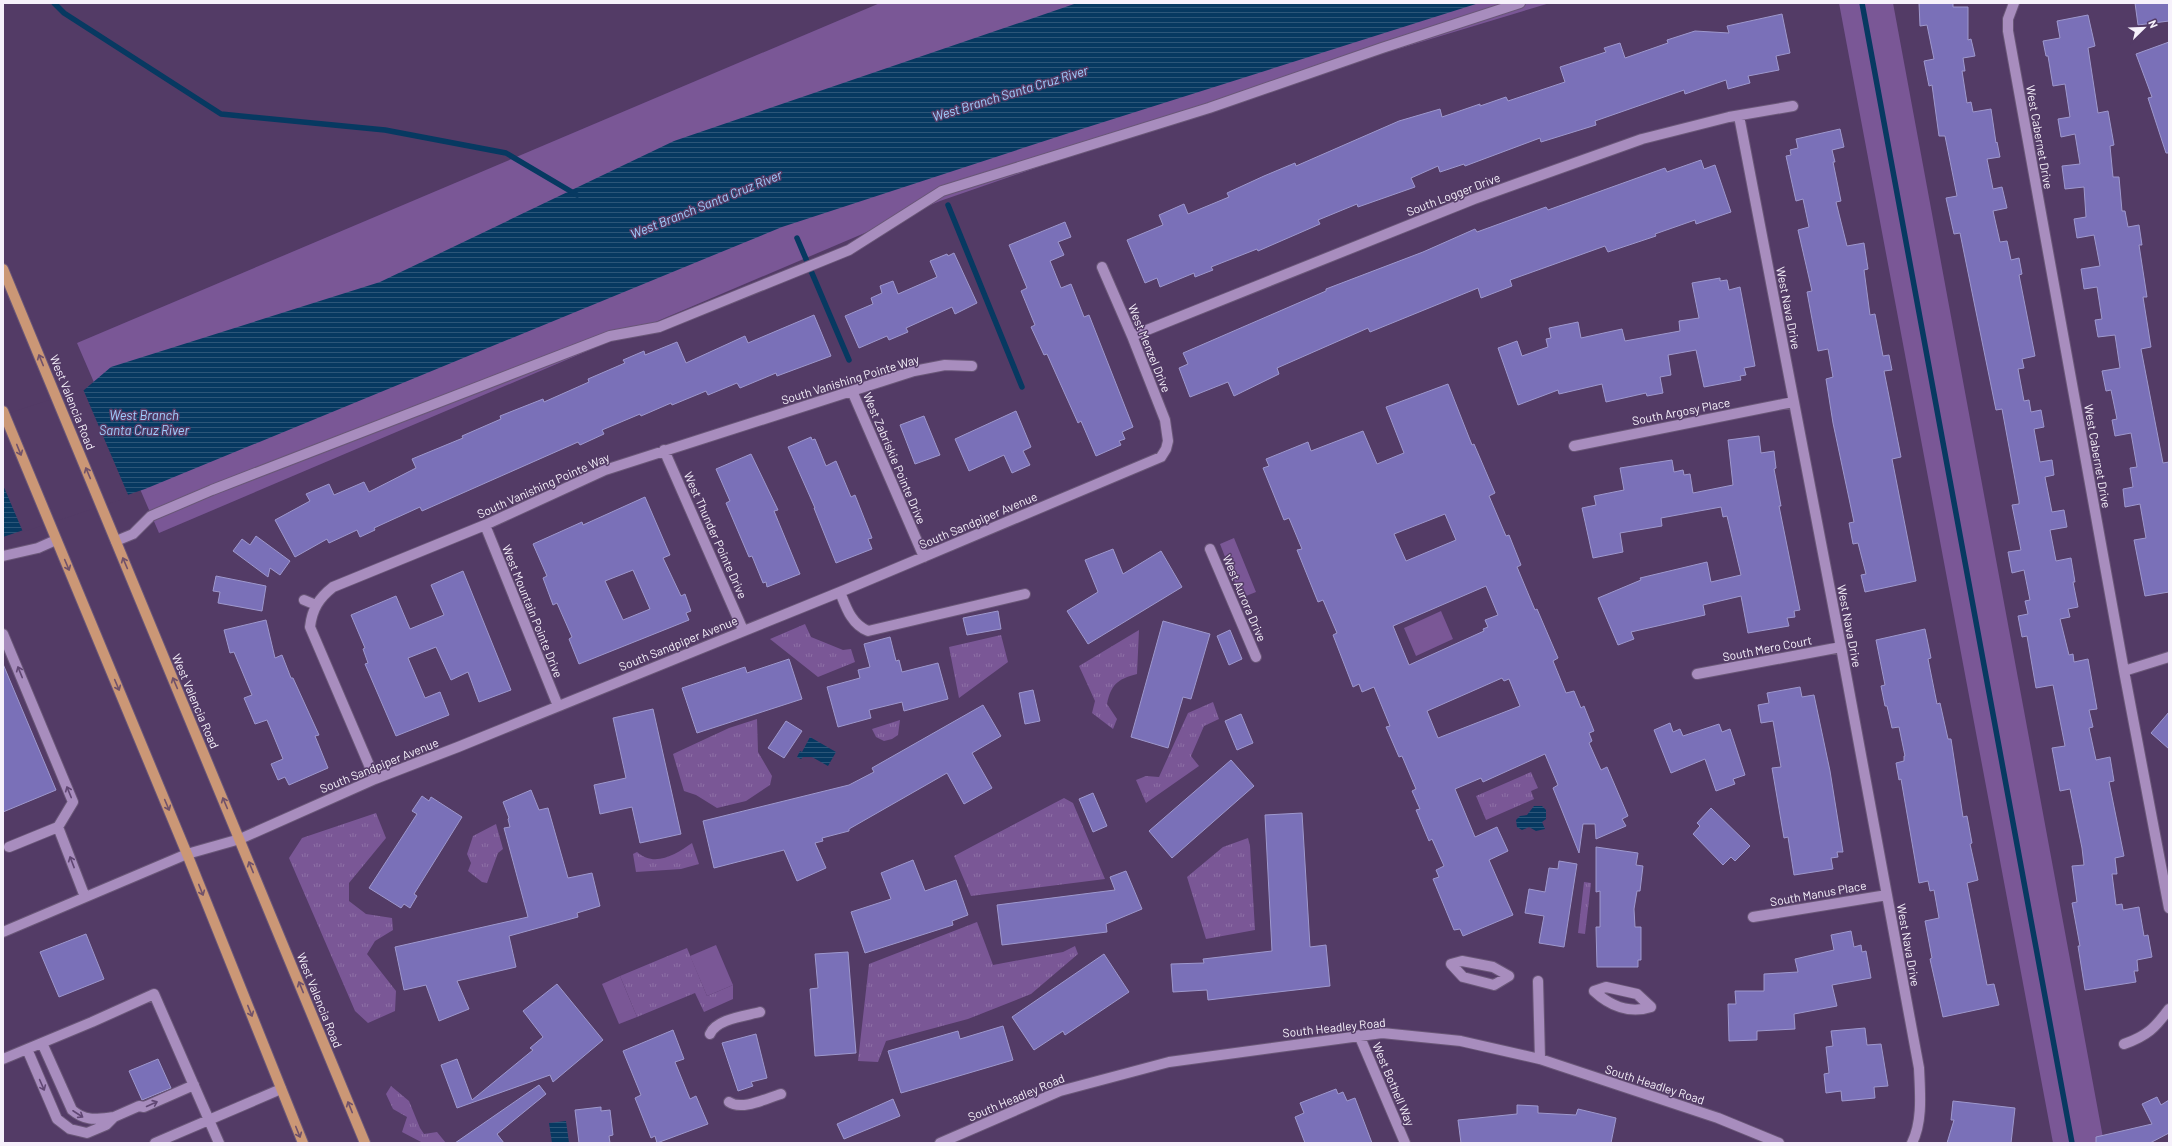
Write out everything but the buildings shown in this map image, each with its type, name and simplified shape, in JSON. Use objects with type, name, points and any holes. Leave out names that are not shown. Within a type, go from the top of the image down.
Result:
[{"type":"main road","name":"West Valencia Road","points":[[3,269],[365,1143]]},
{"type":"main road","points":[[4,413],[187,854],[303,1143]]},
{"type":"street","points":[[116,541],[133,534],[151,516],[212,490],[610,336],[659,327],[849,250],[942,192],[1209,108],[1382,48],[1520,3]]},
{"type":"street","name":"West Cabernet Drive","points":[[2011,5],[2008,31],[2124,671],[2169,908]]},
{"type":"street","name":"South Logger Drive","points":[[1132,336],[1474,199],[1642,139],[1739,116],[1793,106]]},
{"type":"street","name":"West Nava Drive","points":[[1739,116],[1841,647],[1919,1068],[1920,1102],[1912,1143]]},
{"type":"street","name":"West Menzel Drive","points":[[1102,267],[1132,336],[1165,420],[1169,434],[1168,440]]},
{"type":"street","name":"South Vanishing Pointe Way","points":[[375,779],[312,632],[311,618],[316,605],[320,598],[333,587],[485,525],[605,470],[914,371],[945,365],[972,366]]},
{"type":"street","name":"West Zabriskie Pointe Drive","points":[[852,391],[924,557]]},
{"type":"street","name":"South Argosy Place","points":[[1574,446],[1793,402]]},
{"type":"street","name":"South Sandpiper Avenue","points":[[3,932],[187,854],[240,839],[375,779],[840,592],[1153,462],[1161,458],[1166,449],[1168,440]]},
{"type":"street","name":"West Thunder Pointe Drive","points":[[664,450],[743,630]]},
{"type":"street","name":"West Mountain Pointe Drive","points":[[485,525],[558,706]]},
{"type":"street","points":[[3,556],[38,548],[56,540]]},
{"type":"street","name":"West Aurora Drive","points":[[1210,549],[1256,657]]},
{"type":"street","points":[[840,592],[856,623],[868,631],[1024,594]]},
{"type":"street","points":[[304,600],[316,605]]},
{"type":"street","points":[[3,634],[73,802],[58,827],[9,847]]},
{"type":"street","name":"South Mero Court","points":[[1697,674],[1841,647]]},
{"type":"street","points":[[2124,671],[2169,656]]},
{"type":"street","points":[[58,827],[85,897]]},
{"type":"street","name":"South Manus Place","points":[[1753,917],[1887,895]]},
{"type":"street","points":[[1462,961],[1493,967],[1509,976],[1494,985],[1463,977],[1451,964],[1462,961]]},
{"type":"street","points":[[1538,982],[1540,1059]]},
{"type":"street","points":[[1606,988],[1637,994],[1651,1007],[1638,1011],[1606,1003],[1594,991],[1606,988]]},
{"type":"street","points":[[3,1059],[154,994],[219,1143]]},
{"type":"street","points":[[2124,1044],[2142,1038],[2157,1026],[2169,1008]]},
{"type":"street","points":[[710,1034],[712,1028],[718,1024],[760,1012]]},
{"type":"street","name":"South Headley Road","points":[[940,1143],[1060,1091],[1169,1062],[1382,1033],[1461,1041],[1540,1059],[1718,1118],[1779,1143]]},
{"type":"street","name":"West Bothell Way","points":[[1360,1035],[1405,1143]]},
{"type":"street","points":[[42,1043],[72,1110],[79,1116],[90,1120],[114,1117],[138,1106],[144,1107],[194,1085]]},
{"type":"street","points":[[27,1049],[57,1119],[70,1129],[87,1133],[106,1125],[114,1117]]},
{"type":"street","points":[[155,1143],[281,1089]]},
{"type":"street","points":[[729,1102],[735,1106],[742,1105],[781,1094]]},
{"type":"green space","points":[[880,3],[1550,3],[1258,91],[940,201],[159,533],[77,343]]},
{"type":"green space","points":[[1839,3],[1893,3],[2104,1143],[2053,1143]]},
{"type":"green space","points":[[1234,538],[1256,592],[1241,598],[1220,544]]},
{"type":"green space","points":[[1441,611],[1453,639],[1416,656],[1404,628]]},
{"type":"green space","points":[[805,624],[811,637],[843,650],[851,649],[855,662],[818,677],[770,639]]},
{"type":"green space","points":[[1139,630],[1137,674],[1124,678],[1113,687],[1107,704],[1117,719],[1113,729],[1092,713],[1095,701],[1079,666]]},
{"type":"green space","points":[[1001,635],[1008,662],[959,698],[949,647]]},
{"type":"green space","points":[[1213,702],[1219,719],[1204,726],[1191,756],[1199,766],[1146,803],[1136,780],[1146,776],[1159,777],[1188,713]]},
{"type":"green space","points":[[757,719],[758,752],[772,776],[770,785],[746,801],[717,808],[696,795],[684,791],[673,754],[729,728]]},
{"type":"green space","points":[[900,720],[898,735],[892,739],[884,741],[876,737],[872,729]]},
{"type":"green space","points":[[1531,772],[1538,788],[1531,791],[1534,799],[1486,820],[1476,796]]},
{"type":"green space","points":[[1064,798],[1073,803],[1105,879],[971,896],[954,856]]},
{"type":"green space","points":[[376,813],[386,838],[349,883],[349,901],[366,914],[392,918],[393,930],[375,941],[367,954],[396,991],[395,1011],[368,1023],[355,1011],[289,858],[302,838]]},
{"type":"green space","points":[[496,824],[503,849],[498,853],[487,883],[482,882],[468,871],[471,863],[467,854],[473,836]]},
{"type":"green space","points":[[1248,838],[1250,846],[1255,930],[1206,939],[1187,877],[1223,847]]},
{"type":"green space","points":[[692,843],[699,864],[681,869],[636,872],[633,854],[637,852],[644,857],[651,859],[665,858]]},
{"type":"green space","points":[[1584,882],[1591,883],[1585,934],[1578,933]]},
{"type":"green space","points":[[977,922],[993,965],[1063,952],[1075,946],[1078,954],[1031,994],[968,1019],[886,1041],[878,1062],[858,1061],[869,964]]},
{"type":"green space","points":[[716,945],[733,985],[707,996],[690,956]]},
{"type":"green space","points":[[687,948],[707,996],[733,985],[733,999],[704,1012],[695,993],[637,1017],[620,976]]},
{"type":"green space","points":[[620,976],[637,1017],[619,1024],[602,984]]},
{"type":"green space","points":[[391,1086],[409,1101],[424,1134],[437,1132],[446,1143],[423,1143],[402,1132],[407,1117],[393,1109],[386,1094]]},
{"type":"water","name":"West Branch Santa Cruz River","points":[[1077,3],[1479,3],[1069,133],[782,227],[145,489],[3,537],[3,417],[84,390],[111,367],[380,282],[674,141]]},
{"type":"water","points":[[810,737],[836,752],[828,766],[812,757],[803,757],[801,759],[797,757],[800,751],[802,752]]},
{"type":"water","points":[[1534,806],[1542,806],[1546,810],[1546,819],[1542,822],[1545,829],[1536,831],[1529,827],[1522,830],[1517,827],[1516,820],[1520,816],[1527,815]]},
{"type":"water","points":[[566,1121],[569,1143],[552,1143],[549,1123]]},
{"type":"pier","points":[[83,389],[129,497],[23,532],[3,485],[3,415]]},
{"type":"waterway","points":[[54,3],[64,13],[221,114],[385,130],[506,153],[577,195]]},
{"type":"waterway","points":[[1862,3],[2072,1143]]},
{"type":"waterway","points":[[948,205],[1022,387]]},
{"type":"waterway","points":[[797,238],[849,360]]}]
